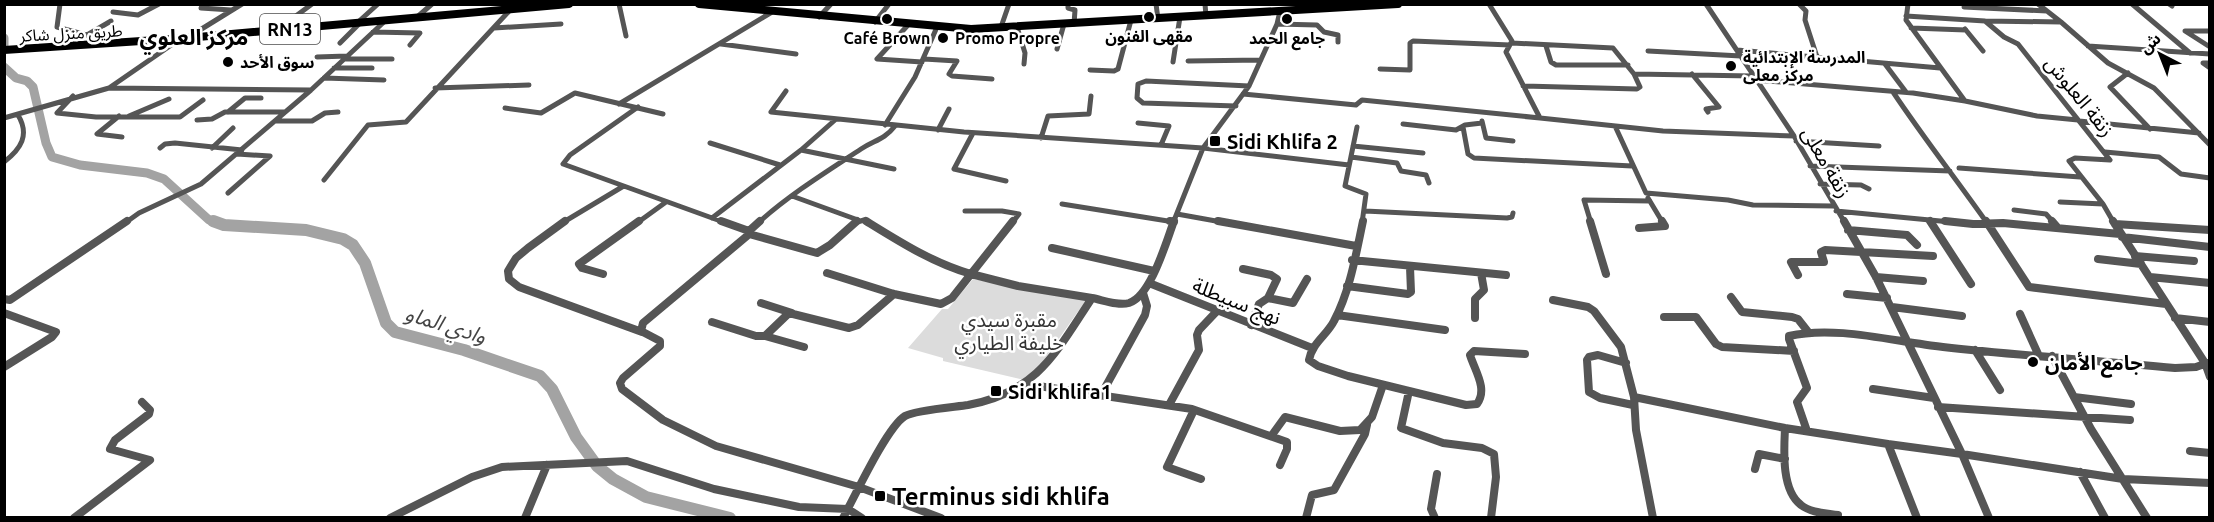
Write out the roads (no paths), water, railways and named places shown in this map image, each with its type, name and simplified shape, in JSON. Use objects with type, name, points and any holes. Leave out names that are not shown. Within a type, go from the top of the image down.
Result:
[{"type":"main road","name":"طريق منزل شاكر","points":[[7,50],[183,39],[569,4]]},
{"type":"main road","points":[[699,4],[937,27],[1017,27],[1280,11],[1299,7],[1398,4]]},
{"type":"street","points":[[60,4],[57,27],[87,35],[96,45]]},
{"type":"street","points":[[113,12],[138,15],[159,4]]},
{"type":"street","points":[[200,6],[216,4]]},
{"type":"street","points":[[277,30],[312,4]]},
{"type":"street","points":[[340,43],[378,4]]},
{"type":"street","points":[[416,18],[432,4]]},
{"type":"street","points":[[619,4],[626,36]]},
{"type":"street","points":[[819,17],[831,4]]},
{"type":"street","points":[[875,22],[890,4]]},
{"type":"street","points":[[1001,27],[1009,4]]},
{"type":"street","points":[[1068,4],[1068,8],[1075,10],[1074,24]]},
{"type":"street","points":[[1156,4],[1158,19]]},
{"type":"street","points":[[1205,4],[1206,16]]},
{"type":"street","points":[[1489,4],[1511,44]]},
{"type":"street","name":"زنقة معلى","points":[[1706,4],[1795,138],[1876,277],[1962,454],[1989,518]]},
{"type":"street","points":[[1799,4],[1806,11],[1804,21],[1817,57]]},
{"type":"street","points":[[1908,4],[1906,20],[1965,101]]},
{"type":"street","name":"زنقة العلوش","points":[[2038,4],[2061,22]]},
{"type":"street","points":[[2132,4],[2191,53]]},
{"type":"street","points":[[109,88],[240,5]]},
{"type":"street","points":[[200,6],[233,10]]},
{"type":"street","points":[[1964,7],[2047,11]]},
{"type":"street","points":[[324,180],[368,125],[404,123],[511,9]]},
{"type":"street","points":[[792,196],[858,220],[867,221],[906,246],[954,269],[1011,285],[1128,303],[1136,302],[1149,283],[1203,148],[1249,86],[1277,24],[1280,11]]},
{"type":"street","points":[[619,104],[771,12]]},
{"type":"street","points":[[1906,16],[1985,21]]},
{"type":"street","points":[[1173,62],[1180,17]]},
{"type":"street","points":[[1090,70],[1117,70],[1130,32],[1131,20]]},
{"type":"street","points":[[1958,20],[1983,51]]},
{"type":"street","points":[[87,35],[111,21]]},
{"type":"street","points":[[6,301],[131,218],[196,187],[311,90],[385,21]]},
{"type":"street","name":"زنقة العلوش","points":[[1985,21],[2061,22]]},
{"type":"street","name":"زنقة العلوش","points":[[1985,21],[2004,38],[2018,44],[2110,160],[2069,159],[2080,177]]},
{"type":"street","points":[[2061,22],[2108,63],[2154,88],[2210,145]]},
{"type":"street","points":[[494,28],[561,24]]},
{"type":"street","points":[[1057,49],[1064,24]]},
{"type":"street","points":[[1277,24],[1317,25],[1324,32],[1337,34],[1338,42]]},
{"type":"street","points":[[908,25],[877,59],[956,61],[949,74],[952,76],[992,79]]},
{"type":"street","points":[[885,125],[923,61],[937,27]]},
{"type":"street","points":[[1017,27],[1025,53],[1024,64]]},
{"type":"street","points":[[1911,28],[1966,30]]},
{"type":"street","points":[[2210,31],[2185,31],[2210,46]]},
{"type":"street","points":[[372,32],[420,33],[410,45]]},
{"type":"street","points":[[1380,69],[1410,70],[1410,43],[1413,41],[1610,47],[1615,49],[1635,74],[1639,89],[1523,86]]},
{"type":"street","points":[[721,44],[796,54]]},
{"type":"street","points":[[1511,44],[1506,52],[1540,118]]},
{"type":"street","points":[[1546,46],[1551,62],[1556,65],[1628,65]]},
{"type":"street","points":[[2088,46],[2210,54]]},
{"type":"street","points":[[1648,51],[1817,57],[1940,68]]},
{"type":"street","points":[[317,57],[392,59]]},
{"type":"street","points":[[1188,61],[1262,60]]},
{"type":"street","points":[[2210,63],[2203,63],[2210,68]]},
{"type":"street","points":[[1885,64],[1906,92]]},
{"type":"street","points":[[334,68],[372,68]]},
{"type":"street","points":[[2128,73],[2110,87],[2150,129]]},
{"type":"street","points":[[1635,74],[1692,74],[1754,78],[1906,92],[2037,116],[2199,133]]},
{"type":"street","points":[[1692,74],[1719,107],[1706,109],[1708,112]]},
{"type":"street","points":[[324,78],[384,80]]},
{"type":"street","points":[[1236,106],[1143,103],[1137,98],[1138,84],[1146,81],[1249,86]]},
{"type":"street","points":[[435,88],[529,85]]},
{"type":"street","points":[[4,118],[73,96],[109,88],[311,90]]},
{"type":"street","points":[[786,91],[771,111],[772,113],[973,133],[1397,163],[1401,171],[1426,175],[1429,183]]},
{"type":"street","points":[[1893,92],[1931,149],[1950,171],[1987,224],[2022,279],[2033,288],[2166,304]]},
{"type":"street","points":[[505,108],[542,113],[574,93],[663,114]]},
{"type":"street","points":[[1244,94],[1355,105],[1362,100],[1672,132],[1795,138],[1879,146]]},
{"type":"street","points":[[73,96],[57,113],[180,117],[203,100]]},
{"type":"street","points":[[1041,138],[1048,116],[1089,114],[1091,96]]},
{"type":"street","points":[[228,112],[246,98],[261,98]]},
{"type":"street","points":[[129,116],[142,108],[157,106],[169,99]]},
{"type":"street","points":[[638,107],[563,162],[622,187],[749,233],[817,253],[826,249],[858,220]]},
{"type":"street","points":[[938,130],[949,109]]},
{"type":"street","points":[[197,120],[212,119],[228,112],[285,112]]},
{"type":"street","points":[[275,121],[312,121],[325,113],[339,112]]},
{"type":"street","points":[[1481,113],[1486,138],[1513,141]]},
{"type":"street","points":[[4,162],[20,149],[23,140],[25,126],[18,115]]},
{"type":"street","points":[[119,116],[98,130],[97,134],[122,137]]},
{"type":"street","points":[[712,218],[801,150],[835,120]]},
{"type":"street","points":[[1138,123],[1169,126],[1161,145]]},
{"type":"street","points":[[1403,124],[1456,130],[1482,123]]},
{"type":"street","points":[[642,332],[640,329],[643,323],[749,233],[766,214],[864,147],[886,136],[895,126]]},
{"type":"street","points":[[1615,126],[1632,166],[1665,226],[1639,228]]},
{"type":"street","points":[[1357,127],[1346,186],[1366,194],[1365,211],[1347,286],[1330,328],[1312,348],[1309,358],[1313,364],[1383,385],[1463,405],[1477,404],[1481,401],[1481,385],[1472,363],[1472,353],[1481,350],[1525,354]]},
{"type":"street","points":[[1464,127],[1468,154],[1474,158],[1632,166]]},
{"type":"street","points":[[212,148],[233,128]]},
{"type":"street","points":[[973,133],[954,169],[1006,181]]},
{"type":"street","points":[[160,148],[165,144],[176,143],[270,157],[228,193]]},
{"type":"street","points":[[710,143],[780,165]]},
{"type":"street","points":[[1353,146],[1423,153]]},
{"type":"street","points":[[801,150],[894,169]]},
{"type":"street","points":[[2105,152],[2163,158],[2181,174],[2210,178]]},
{"type":"street","points":[[1810,166],[1950,171]]},
{"type":"street","points":[[1959,168],[2080,177],[2103,204],[2121,236],[2207,363],[2210,377]]},
{"type":"street","points":[[1820,184],[1853,184],[1869,189]]},
{"type":"street","points":[[622,187],[534,243],[515,260],[508,275],[509,279],[519,286],[642,332],[660,341],[660,346],[623,378],[620,386],[644,408],[676,428],[706,441],[858,487],[941,518]]},
{"type":"street","points":[[1646,193],[1728,200],[1753,205],[1835,208],[1930,221],[2058,228],[2210,247]]},
{"type":"street","points":[[1606,274],[1584,200],[1650,201]]},
{"type":"street","points":[[603,274],[582,268],[579,264],[666,202]]},
{"type":"street","points":[[2060,202],[2103,204]]},
{"type":"street","points":[[1062,204],[1176,218],[1356,246]]},
{"type":"street","points":[[2014,210],[2046,214],[2058,228]]},
{"type":"street","points":[[827,273],[894,294],[937,304],[945,303],[1019,214],[1002,211],[965,211]]},
{"type":"street","points":[[1365,211],[1507,218],[1512,217],[1514,213]]},
{"type":"street","points":[[1930,221],[1971,284]]},
{"type":"street","points":[[2115,224],[2209,229]]},
{"type":"street","points":[[1848,230],[1907,235],[1917,245]]},
{"type":"street","points":[[1052,248],[1154,271]]},
{"type":"street","points":[[1798,275],[1792,261],[1824,262],[1821,252],[1825,250],[1933,256]]},
{"type":"street","points":[[2135,256],[2194,261]]},
{"type":"street","points":[[2098,259],[2141,264]]},
{"type":"street","points":[[1352,260],[1506,275]]},
{"type":"street","points":[[1347,286],[1408,294],[1411,292],[1410,267]]},
{"type":"street","points":[[1243,269],[1276,277],[1268,298],[1260,304],[1251,325]]},
{"type":"street","points":[[1475,318],[1475,298],[1484,290],[1481,273]]},
{"type":"street","points":[[1876,277],[1923,281]]},
{"type":"street","points":[[2150,277],[2210,283]]},
{"type":"street","points":[[1268,298],[1293,303],[1307,279]]},
{"type":"street","name":"نهج سبيطلة","points":[[1149,283],[1312,348]]},
{"type":"street","points":[[1101,395],[1145,315],[1147,306],[1143,293]]},
{"type":"street","points":[[761,303],[849,328],[858,325],[894,294]]},
{"type":"street","points":[[1847,294],[1887,298]]},
{"type":"street","points":[[1731,297],[1742,312],[1792,317],[1798,319],[1809,333]]},
{"type":"street","points":[[845,514],[886,438],[904,416],[946,410],[1000,396],[1025,384],[1042,368],[1092,298]]},
{"type":"street","points":[[1553,300],[1592,309],[1617,341],[1626,363],[1634,401],[1638,446],[1653,518]]},
{"type":"street","points":[[1892,307],[1962,316]]},
{"type":"street","points":[[1169,405],[1198,350],[1199,330],[1217,311]]},
{"type":"street","points":[[4,313],[56,332],[52,337],[4,367]]},
{"type":"street","points":[[765,336],[784,316],[792,313]]},
{"type":"street","points":[[2020,314],[2038,354]]},
{"type":"street","points":[[1337,315],[1445,330]]},
{"type":"street","points":[[1664,317],[1696,317],[1716,344],[1722,347],[1794,351]]},
{"type":"street","points":[[2175,318],[2210,322]]},
{"type":"street","points":[[712,322],[756,336],[765,336],[804,347]]},
{"type":"street","points":[[1807,431],[1797,402],[1807,388],[1789,336],[1809,333],[2175,368],[2192,368],[2207,363]]},
{"type":"street","points":[[1975,350],[2000,390]]},
{"type":"street","points":[[1626,363],[1598,355],[1589,357],[1587,360],[1589,392],[1600,398],[1634,401],[1785,428],[2123,479],[2210,483]]},
{"type":"street","points":[[2052,356],[2085,417],[2147,518]]},
{"type":"street","points":[[1025,384],[1194,410],[1272,435],[1288,445],[1280,465]]},
{"type":"street","points":[[1306,518],[1312,495],[1318,492],[1332,492],[1338,484],[1365,434],[1383,385]]},
{"type":"street","points":[[1873,389],[1936,402],[2130,420]]},
{"type":"street","points":[[1409,392],[1401,428],[1443,443],[1482,448],[1494,454],[1496,477],[1491,518]]},
{"type":"street","points":[[2074,397],[2131,404]]},
{"type":"street","points":[[74,518],[150,460],[110,449],[111,444],[149,414],[150,410],[142,402]]},
{"type":"street","points":[[1194,410],[1167,467],[1201,479]]},
{"type":"street","points":[[1272,435],[1281,419],[1285,417],[1318,423],[1340,432],[1356,431],[1367,425]]},
{"type":"street","points":[[1785,428],[1785,459],[1789,481],[1798,502],[1809,509],[1838,515]]},
{"type":"street","points":[[1888,444],[1917,518]]},
{"type":"street","points":[[2190,451],[2210,453]]},
{"type":"street","points":[[1755,469],[1759,454],[1785,459]]},
{"type":"street","points":[[390,518],[487,471],[513,466],[627,461],[675,478],[768,502],[799,507],[837,507],[845,514],[862,518]]},
{"type":"street","points":[[525,518],[547,465]]},
{"type":"street","points":[[2080,472],[2105,518]]},
{"type":"street","points":[[1435,518],[1431,509],[1437,474]]},
{"type":"waterway","name":"وادي الماو","points":[[4,38],[4,47]]},
{"type":"waterway","name":"وادي الماو","points":[[4,67],[16,78],[27,81],[33,87],[46,143],[52,157],[80,165],[147,173],[164,179],[209,220],[218,223]]},
{"type":"waterway","name":"وادي الماو","points":[[213,221],[224,225],[306,230],[343,239],[353,245],[365,263],[386,323],[395,332],[464,350],[540,376],[552,389],[576,437],[597,466],[613,479],[646,497],[730,518]]},
{"type":"place","name":"مقهى الفنون","points":[[1149,17]]},
{"type":"place","name":"Café Brown","points":[[887,19]]},
{"type":"place","name":"جامع الحمد","points":[[1287,19]]},
{"type":"place","name":"Promo Propre","points":[[943,38]]},
{"type":"place","name":"سوق الأحد","points":[[228,62]]},
{"type":"place","name":"المدرسة الإبتدائية مركز معلى","points":[[1731,66]]},
{"type":"place","name":"Sidi Khlifa 2","points":[[1215,141]]},
{"type":"place","name":"جامع الأمان","points":[[2033,362]]},
{"type":"place","name":"Sidi khlifa1","points":[[996,391]]},
{"type":"place","name":"Terminus sidi khlifa","points":[[880,496]]},
{"type":"district","name":"مركز العلوي","points":[[194,36]]},
{"type":"park label","name":"مقبرة سيدي خليفة الطياري","points":[[1009,330]]}]
